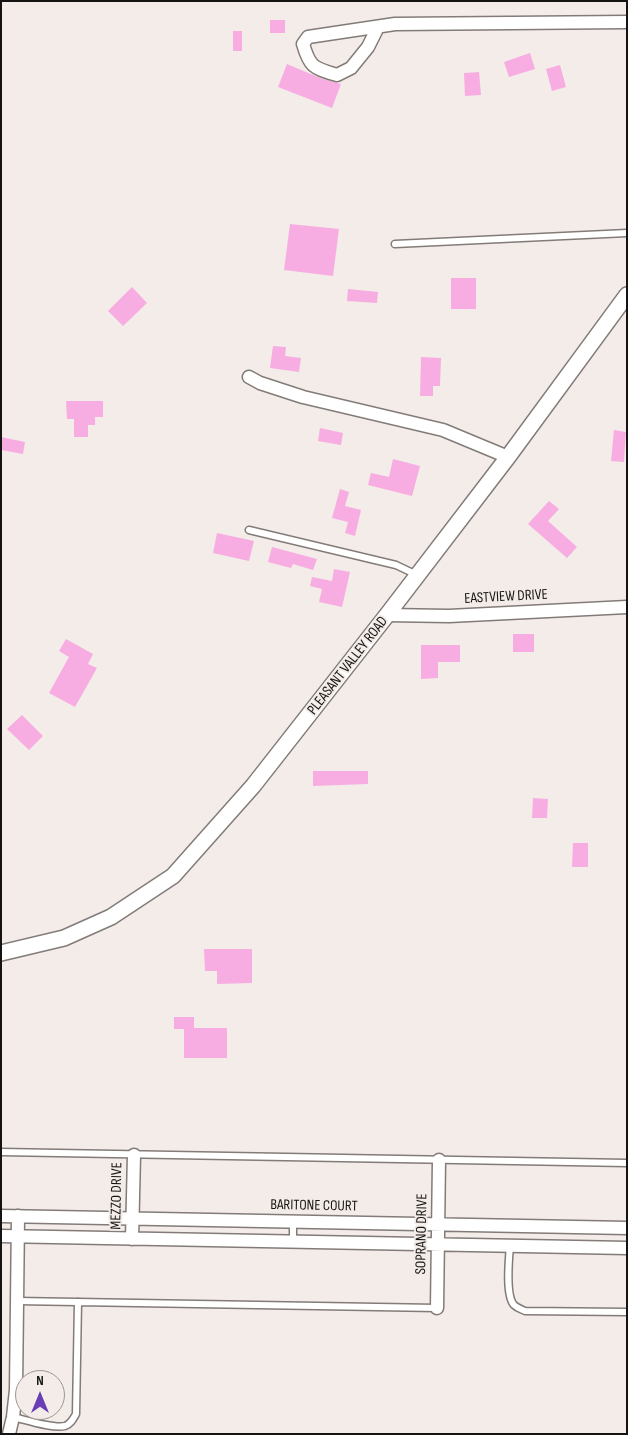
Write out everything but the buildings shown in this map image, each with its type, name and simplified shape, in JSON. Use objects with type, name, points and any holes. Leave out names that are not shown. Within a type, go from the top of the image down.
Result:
[{"type":"street","points":[[378,27],[368,47],[351,68],[337,75],[321,70],[309,62],[304,44],[308,37],[395,24],[627,22]]},
{"type":"street","name":"PLEASANT VALLEY ROAD","points":[[1,954],[64,938],[104,921],[173,876],[253,786],[387,616],[508,457],[627,295]]},
{"type":"street","points":[[249,377],[260,383],[303,396],[444,430],[508,457]]},
{"type":"street","name":"EASTVIEW DRIVE","points":[[387,616],[449,616],[627,607]]},
{"type":"street","name":"MEZZO DRIVE","points":[[132,1238],[134,1154]]},
{"type":"street","name":"SOPRANO DRIVE","points":[[437,1308],[440,1160]]},
{"type":"street","name":"BARITONE COURT","points":[[1,1216],[627,1228]]},
{"type":"street","points":[[9,1434],[16,1390],[18,1216]]},
{"type":"street","points":[[1,1236],[627,1248]]},
{"type":"lane","points":[[395,244],[627,233]]},
{"type":"lane","points":[[249,530],[396,565],[418,576]]},
{"type":"lane","points":[[1,1152],[627,1163]]},
{"type":"lane","points":[[292,1241],[293,1222]]},
{"type":"lane","points":[[510,1245],[509,1294],[514,1305],[518,1308],[525,1311],[627,1312]]},
{"type":"lane","points":[[17,1301],[437,1308]]},
{"type":"lane","points":[[13,1417],[58,1426],[69,1424],[73,1420],[76,1414],[78,1302]]}]
